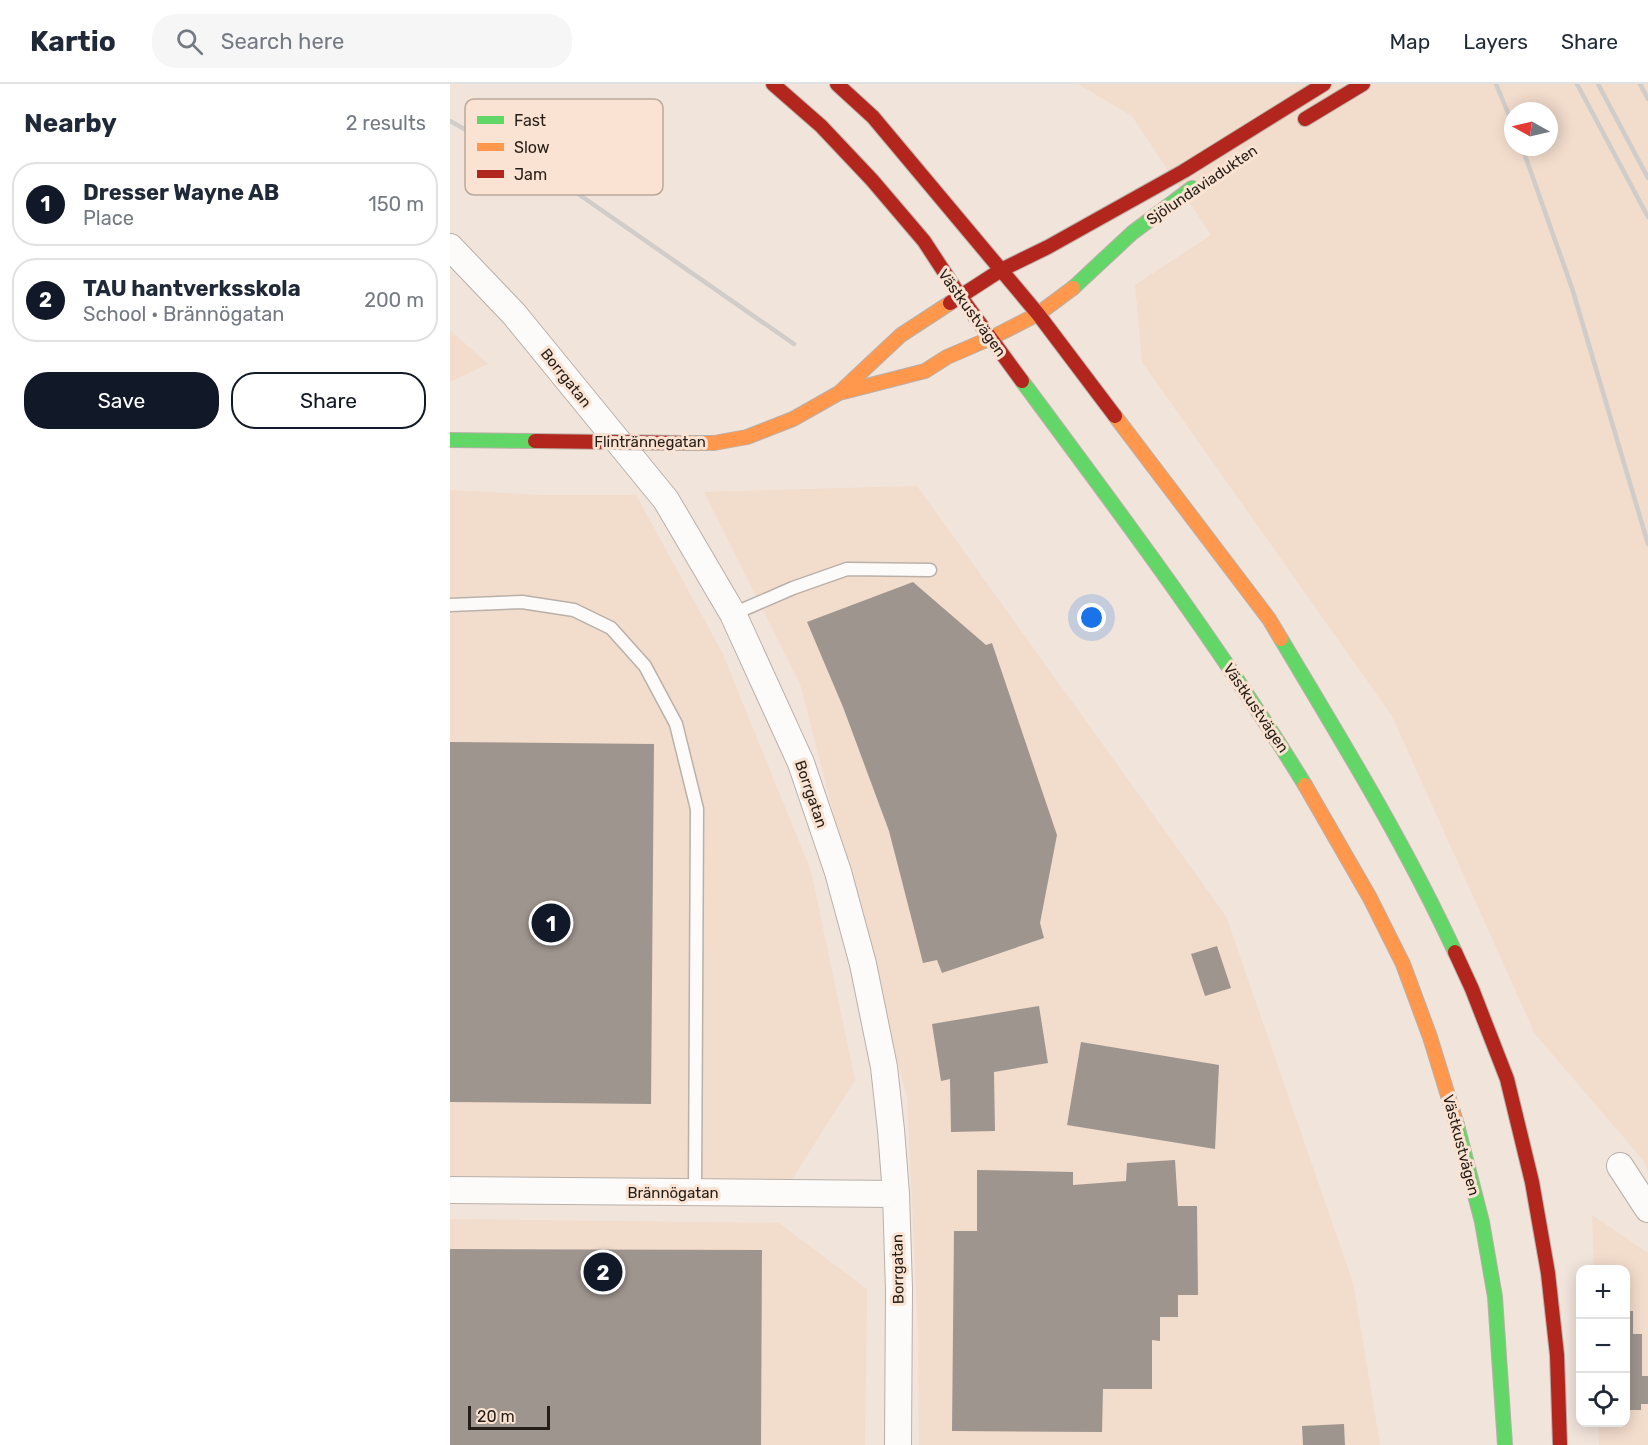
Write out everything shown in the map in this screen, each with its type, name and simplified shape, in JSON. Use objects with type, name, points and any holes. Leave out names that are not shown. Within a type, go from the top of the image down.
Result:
[{"type":"main road","name":"Västkustvägen","points":[[773,84],[821,126],[872,180],[924,241],[960,296],[1114,505],[1257,707],[1332,828],[1370,898],[1403,964],[1430,1037],[1482,1222],[1496,1297],[1504,1445]]},
{"type":"main road","points":[[837,84],[873,117],[1038,314],[1269,619],[1382,808],[1431,901],[1472,989],[1507,1079],[1532,1182],[1548,1273],[1554,1331],[1560,1445]]},
{"type":"main road","name":"Sjölundaviadukten","points":[[960,296],[1001,270],[1048,248],[1184,171],[1324,84]]},
{"type":"main road","points":[[1293,127],[1363,84]]},
{"type":"main road","name":"Sjölundaviadukten","points":[[991,338],[1038,314],[1082,282],[1132,233],[1202,182]]},
{"type":"main road","name":"Flintrännegatan","points":[[450,440],[714,443],[747,438],[793,419],[839,393],[901,335],[960,296]]},
{"type":"main road","name":"Flintrännegatan","points":[[839,393],[925,371],[947,357],[991,338]]},
{"type":"street","name":"Borrgatan","points":[[450,247],[514,314],[666,500],[733,614],[801,763],[838,872],[862,964],[884,1067],[896,1194],[899,1289],[898,1445]]},
{"type":"street","points":[[1620,1166],[1648,1209]]},
{"type":"street","name":"Brännögatan","points":[[450,1190],[896,1194]]},
{"type":"lane","points":[[733,614],[793,588],[847,569],[930,570]]},
{"type":"lane","points":[[450,605],[522,602],[574,610],[611,628],[645,666],[676,724],[697,809],[694,1193]]},
{"type":"shaded area","points":[[1078,84],[1648,84],[1648,1171],[1643,1160],[1535,1034],[1392,716],[1142,362],[1135,285],[1211,235],[1132,116]]},
{"type":"shaded area","points":[[450,330],[488,364],[450,382]]},
{"type":"shaded area","points":[[917,486],[1226,916],[1353,1283],[1380,1445],[919,1445],[918,1333],[907,1097],[800,684],[704,492]]},
{"type":"shaded area","points":[[450,490],[541,495],[636,495],[722,652],[811,871],[855,1080],[789,1184],[450,1180]]},
{"type":"shaded area","points":[[1592,1215],[1648,1253],[1648,1445],[1599,1445],[1598,1427],[1630,1427],[1630,1265],[1594,1265]]},
{"type":"shaded area","points":[[450,1219],[779,1223],[867,1289],[865,1445],[450,1445]]},
{"type":"building","points":[[913,582],[986,645],[992,643],[1057,835],[1040,923],[1044,938],[942,973],[937,960],[923,963],[889,831],[843,707],[807,622]]},
{"type":"building","points":[[450,742],[654,744],[651,1104],[450,1102]]},
{"type":"building","points":[[1217,946],[1231,988],[1205,996],[1191,954]]},
{"type":"building","points":[[1039,1006],[1048,1063],[994,1072],[995,1131],[951,1132],[950,1079],[941,1081],[932,1024]]},
{"type":"building","points":[[1081,1042],[1219,1065],[1215,1149],[1067,1125]]},
{"type":"building","points":[[1175,1160],[1178,1206],[1197,1206],[1198,1295],[1178,1295],[1178,1317],[1160,1317],[1160,1341],[1152,1340],[1152,1389],[1103,1389],[1102,1432],[952,1431],[954,1231],[977,1231],[977,1170],[1073,1172],[1073,1185],[1126,1181],[1127,1163]]},
{"type":"building","points":[[450,1249],[762,1250],[761,1445],[450,1445]]},
{"type":"building","points":[[1630,1311],[1633,1311],[1633,1334],[1642,1334],[1642,1376],[1648,1376],[1648,1404],[1641,1404],[1641,1410],[1630,1410]]},
{"type":"building","points":[[1344,1424],[1345,1445],[1303,1445],[1302,1426]]},
{"type":"railway","points":[[1496,84],[1504,103]]},
{"type":"railway","points":[[1577,84],[1648,217]]},
{"type":"railway","points":[[1598,84],[1648,178]]},
{"type":"railway","points":[[1640,84],[1648,99]]},
{"type":"railway","points":[[450,121],[465,129]]},
{"type":"railway","points":[[1525,156],[1572,288],[1648,544]]},
{"type":"railway","points":[[580,195],[794,344]]},
{"type":"traffic: fast","points":[[1073,288],[1132,233],[1192,188]]},
{"type":"traffic: fast","points":[[1022,381],[1204,630],[1305,785]]},
{"type":"traffic: fast","points":[[450,440],[535,441]]},
{"type":"traffic: fast","points":[[1281,639],[1394,832],[1455,952]]},
{"type":"traffic: fast","points":[[1457,1125],[1482,1222],[1495,1297],[1505,1445]]},
{"type":"traffic: slow","points":[[843,392],[925,371],[947,357],[1038,314],[1073,288]]},
{"type":"traffic: slow","points":[[681,443],[714,443],[747,437],[793,419],[839,393],[901,335],[950,303]]},
{"type":"traffic: slow","points":[[1115,416],[1269,619],[1281,639]]},
{"type":"traffic: slow","points":[[1305,785],[1370,898],[1403,964],[1430,1037],[1457,1125]]},
{"type":"traffic: jam","points":[[773,84],[821,126],[872,180],[924,241],[960,296],[1022,381]]},
{"type":"traffic: jam","points":[[837,84],[873,117],[1038,314],[1115,416]]},
{"type":"traffic: jam","points":[[950,303],[1001,270],[1048,247],[1184,171],[1324,84]]},
{"type":"traffic: jam","points":[[1305,119],[1363,84]]},
{"type":"traffic: jam","points":[[535,441],[681,443]]},
{"type":"traffic: jam","points":[[1455,952],[1507,1079],[1532,1182],[1548,1273],[1557,1355],[1560,1445]]},
{"type":"place","name":"Dresser Wayne AB","points":[[551,923]]},
{"type":"place","name":"TAU hantverksskola","points":[[603,1272]]}]
